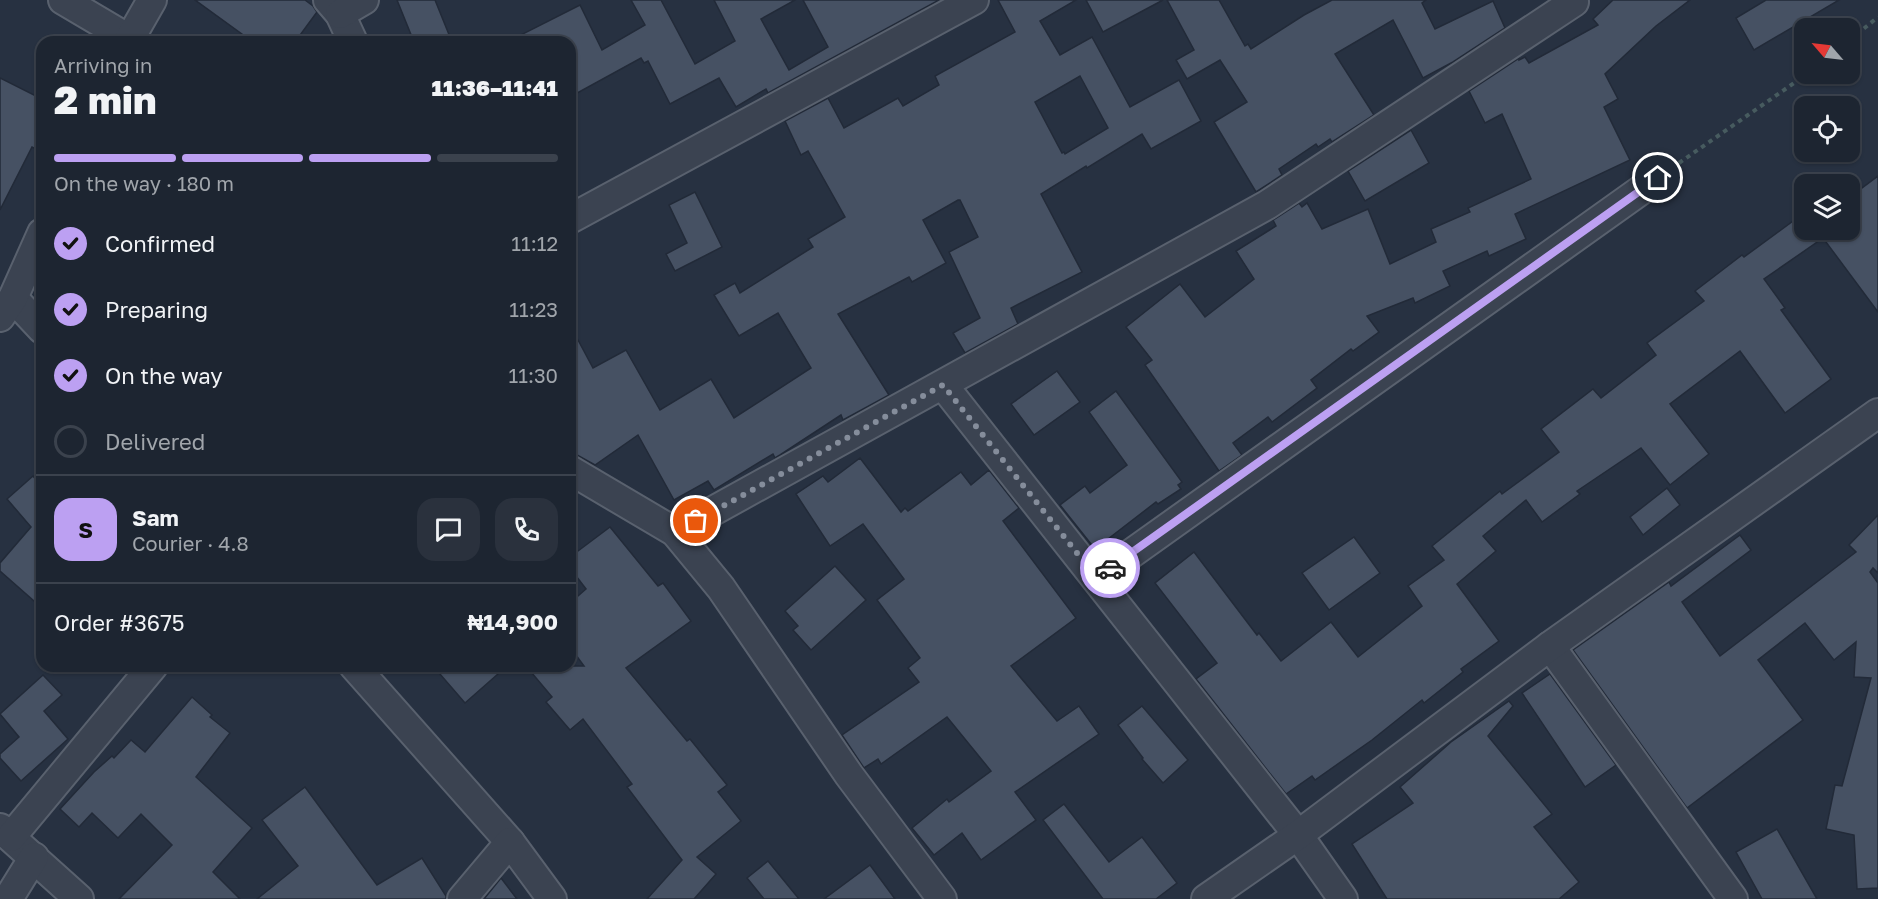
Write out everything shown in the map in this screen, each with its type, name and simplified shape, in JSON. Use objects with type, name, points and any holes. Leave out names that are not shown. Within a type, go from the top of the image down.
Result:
[{"type":"street","points":[[63,0],[120,36]]},
{"type":"street","points":[[131,36],[152,0]]},
{"type":"street","points":[[576,216],[975,0]]},
{"type":"street","points":[[675,532],[1267,205],[1574,2]]},
{"type":"street","points":[[344,4],[352,36]]},
{"type":"street","points":[[1097,578],[1658,178]]},
{"type":"street","points":[[36,245],[4,310],[36,326]]},
{"type":"street","points":[[943,385],[1298,835],[1343,899]]},
{"type":"street","points":[[1206,899],[1298,835],[1550,646],[1878,413]]},
{"type":"street","points":[[576,474],[675,532],[721,588],[849,775],[942,899]]},
{"type":"street","points":[[1550,646],[1734,899]]},
{"type":"street","points":[[79,899],[5,832],[148,672]]},
{"type":"street","points":[[359,672],[510,842],[552,899]]},
{"type":"street","points":[[462,899],[510,842]]},
{"type":"street","points":[[8,899],[34,857]]},
{"type":"path","points":[[1860,32],[1878,17]]},
{"type":"path","points":[[1658,178],[1794,84]]},
{"type":"building","points":[[195,0],[305,0],[317,12],[299,36],[245,36]]},
{"type":"building","points":[[397,0],[435,0],[450,36],[412,36]]},
{"type":"building","points":[[631,0],[661,0],[695,64],[735,41],[714,0],[795,0],[761,19],[789,70],[828,47],[803,0],[939,0],[768,93],[766,89],[736,107],[719,78],[670,104],[648,61],[644,63],[641,58],[576,94],[576,36],[519,36],[580,5],[602,50],[645,25]]},
{"type":"building","points":[[998,0],[1076,0],[1040,21],[1060,55],[1092,37],[1130,107],[1179,80],[1201,121],[1151,149],[1142,134],[1041,194],[1082,272],[1011,308],[1018,324],[965,353],[953,333],[980,318],[949,252],[978,237],[960,200],[923,220],[946,263],[912,282],[909,277],[838,314],[889,395],[843,420],[841,415],[775,458],[773,454],[714,490],[708,481],[674,500],[638,435],[595,465],[577,455],[576,336],[593,368],[626,350],[660,410],[711,379],[734,418],[811,368],[778,313],[739,336],[714,295],[735,283],[740,293],[813,247],[808,239],[845,217],[808,151],[801,155],[785,121],[828,98],[844,128],[898,98],[903,106],[939,85],[935,76],[1015,32]],"holes":[[[1080,76],[1108,128],[1065,154],[1062,153],[1035,102]]]},
{"type":"building","points":[[1086,0],[1163,0],[1103,32]]},
{"type":"building","points":[[1167,0],[1219,0],[1245,46],[1248,44],[1251,49],[1332,0],[1426,0],[1422,3],[1435,29],[1493,1],[1505,28],[1453,62],[1423,78],[1393,20],[1335,54],[1374,115],[1332,142],[1330,139],[1318,147],[1316,144],[1279,169],[1282,175],[1256,192],[1214,122],[1247,102],[1220,60],[1187,79],[1176,60],[1194,50]]},
{"type":"building","points":[[1613,0],[1690,0],[1656,26],[1605,74],[1618,99],[1604,107],[1630,160],[1515,214],[1526,239],[1489,256],[1487,251],[1443,271],[1450,286],[1415,303],[1413,298],[1367,316],[1379,332],[1353,351],[1351,349],[1311,380],[1317,388],[1272,422],[1268,417],[1233,443],[1242,455],[1219,471],[1145,365],[1152,360],[1126,327],[1180,284],[1205,317],[1254,279],[1236,251],[1276,226],[1273,220],[1299,203],[1302,207],[1307,203],[1322,229],[1368,209],[1390,264],[1436,242],[1431,229],[1470,212],[1468,208],[1531,179],[1502,114],[1485,123],[1469,91],[1519,58],[1519,60],[1525,57],[1529,63],[1598,25],[1593,19]]},
{"type":"building","points":[[1766,0],[1839,0],[1808,18],[1794,18],[1794,26],[1754,50],[1736,18]]},
{"type":"building","points":[[0,78],[36,96],[36,149],[32,147],[0,210]]},
{"type":"building","points":[[1411,130],[1429,163],[1365,201],[1348,171]]},
{"type":"building","points":[[1878,176],[1878,312],[1824,240],[1860,240],[1860,190]]},
{"type":"building","points":[[695,192],[722,247],[675,271],[666,254],[687,243],[669,205]]},
{"type":"building","points":[[1794,220],[1794,240],[1820,240],[1764,279],[1785,308],[1781,310],[1831,379],[1785,413],[1740,351],[1670,404],[1709,454],[1670,485],[1641,448],[1577,491],[1580,494],[1542,522],[1526,500],[1483,536],[1496,551],[1457,584],[1499,641],[1461,669],[1463,672],[1424,703],[1422,700],[1372,740],[1315,780],[1312,776],[1286,794],[1196,679],[1217,663],[1155,583],[1194,552],[1257,635],[1259,633],[1281,661],[1331,622],[1358,657],[1422,606],[1408,586],[1444,560],[1432,546],[1500,491],[1502,494],[1559,452],[1541,429],[1593,389],[1601,398],[1656,355],[1647,343],[1704,301],[1695,291],[1742,255],[1744,257]]},
{"type":"building","points":[[1057,371],[1080,402],[1034,435],[1011,404]]},
{"type":"building","points":[[1116,391],[1182,482],[1178,485],[1181,489],[1158,504],[1156,502],[1095,549],[1060,505],[1085,486],[1090,493],[1127,465],[1089,412]]},
{"type":"building","points":[[860,458],[901,512],[905,508],[908,511],[961,472],[971,485],[989,470],[1019,508],[1003,521],[1076,618],[1011,666],[1057,721],[1079,706],[1099,734],[1015,792],[1036,820],[981,860],[962,833],[934,855],[912,828],[947,799],[949,802],[991,771],[947,717],[881,764],[878,759],[864,768],[842,735],[919,682],[908,668],[920,658],[877,600],[904,579],[863,524],[830,546],[796,494],[823,476],[828,482]]},
{"type":"building","points":[[33,476],[36,480],[36,603],[0,571],[0,563],[31,527],[7,499]]},
{"type":"building","points":[[1667,488],[1680,505],[1643,535],[1630,517]]},
{"type":"building","points":[[1878,515],[1878,573],[1873,568],[1870,572],[1878,583],[1878,888],[1857,889],[1854,835],[1826,829],[1835,785],[1842,786],[1871,678],[1854,677],[1856,642],[1834,660],[1805,623],[1758,660],[1803,720],[1687,808],[1573,650],[1669,582],[1671,586],[1740,535],[1751,550],[1682,602],[1720,656],[1856,552],[1849,545]]},
{"type":"building","points":[[610,527],[658,586],[663,583],[691,621],[626,668],[687,741],[690,739],[727,785],[718,792],[741,821],[697,857],[716,874],[694,899],[647,899],[682,860],[627,787],[632,784],[583,719],[570,730],[546,702],[552,697],[531,672],[576,672],[576,666],[584,666],[576,655],[576,598],[586,589],[576,576],[576,552]]},
{"type":"building","points":[[1354,537],[1380,573],[1329,610],[1302,573]]},
{"type":"building","points":[[835,566],[866,600],[811,650],[793,630],[798,626],[785,611]]},
{"type":"building","points":[[438,672],[500,672],[465,703]]},
{"type":"building","points":[[1550,674],[1616,765],[1585,787],[1522,693]]},
{"type":"building","points":[[43,675],[62,695],[44,711],[68,739],[21,781],[0,758],[0,754],[19,737],[0,714]]},
{"type":"building","points":[[192,697],[212,715],[210,717],[230,733],[196,777],[252,828],[213,872],[240,899],[119,899],[172,845],[141,814],[118,838],[92,813],[79,827],[60,809],[94,772],[112,756],[114,758],[131,740],[145,752]]},
{"type":"building","points":[[1509,701],[1513,706],[1488,736],[1552,814],[1534,827],[1579,882],[1559,899],[1387,899],[1352,844],[1413,803],[1400,787],[1451,742]]},
{"type":"building","points":[[1142,706],[1188,760],[1163,783],[1142,759],[1118,725]]},
{"type":"building","points":[[305,787],[377,885],[422,858],[446,899],[257,899],[298,866],[262,820]]},
{"type":"building","points":[[1064,804],[1109,862],[1142,837],[1177,883],[1156,899],[1103,899],[1043,820]]},
{"type":"building","points":[[1777,829],[1817,899],[1762,899],[1736,852]]},
{"type":"building","points":[[768,861],[799,899],[764,899],[747,878]]},
{"type":"building","points":[[870,865],[895,899],[824,899]]},
{"type":"building","points":[[501,878],[517,899],[484,899]]},
{"type":"way so far","points":[[696,521],[943,385],[1097,578],[1110,568]]},
{"type":"route","points":[[1110,568],[1658,178]]}]
